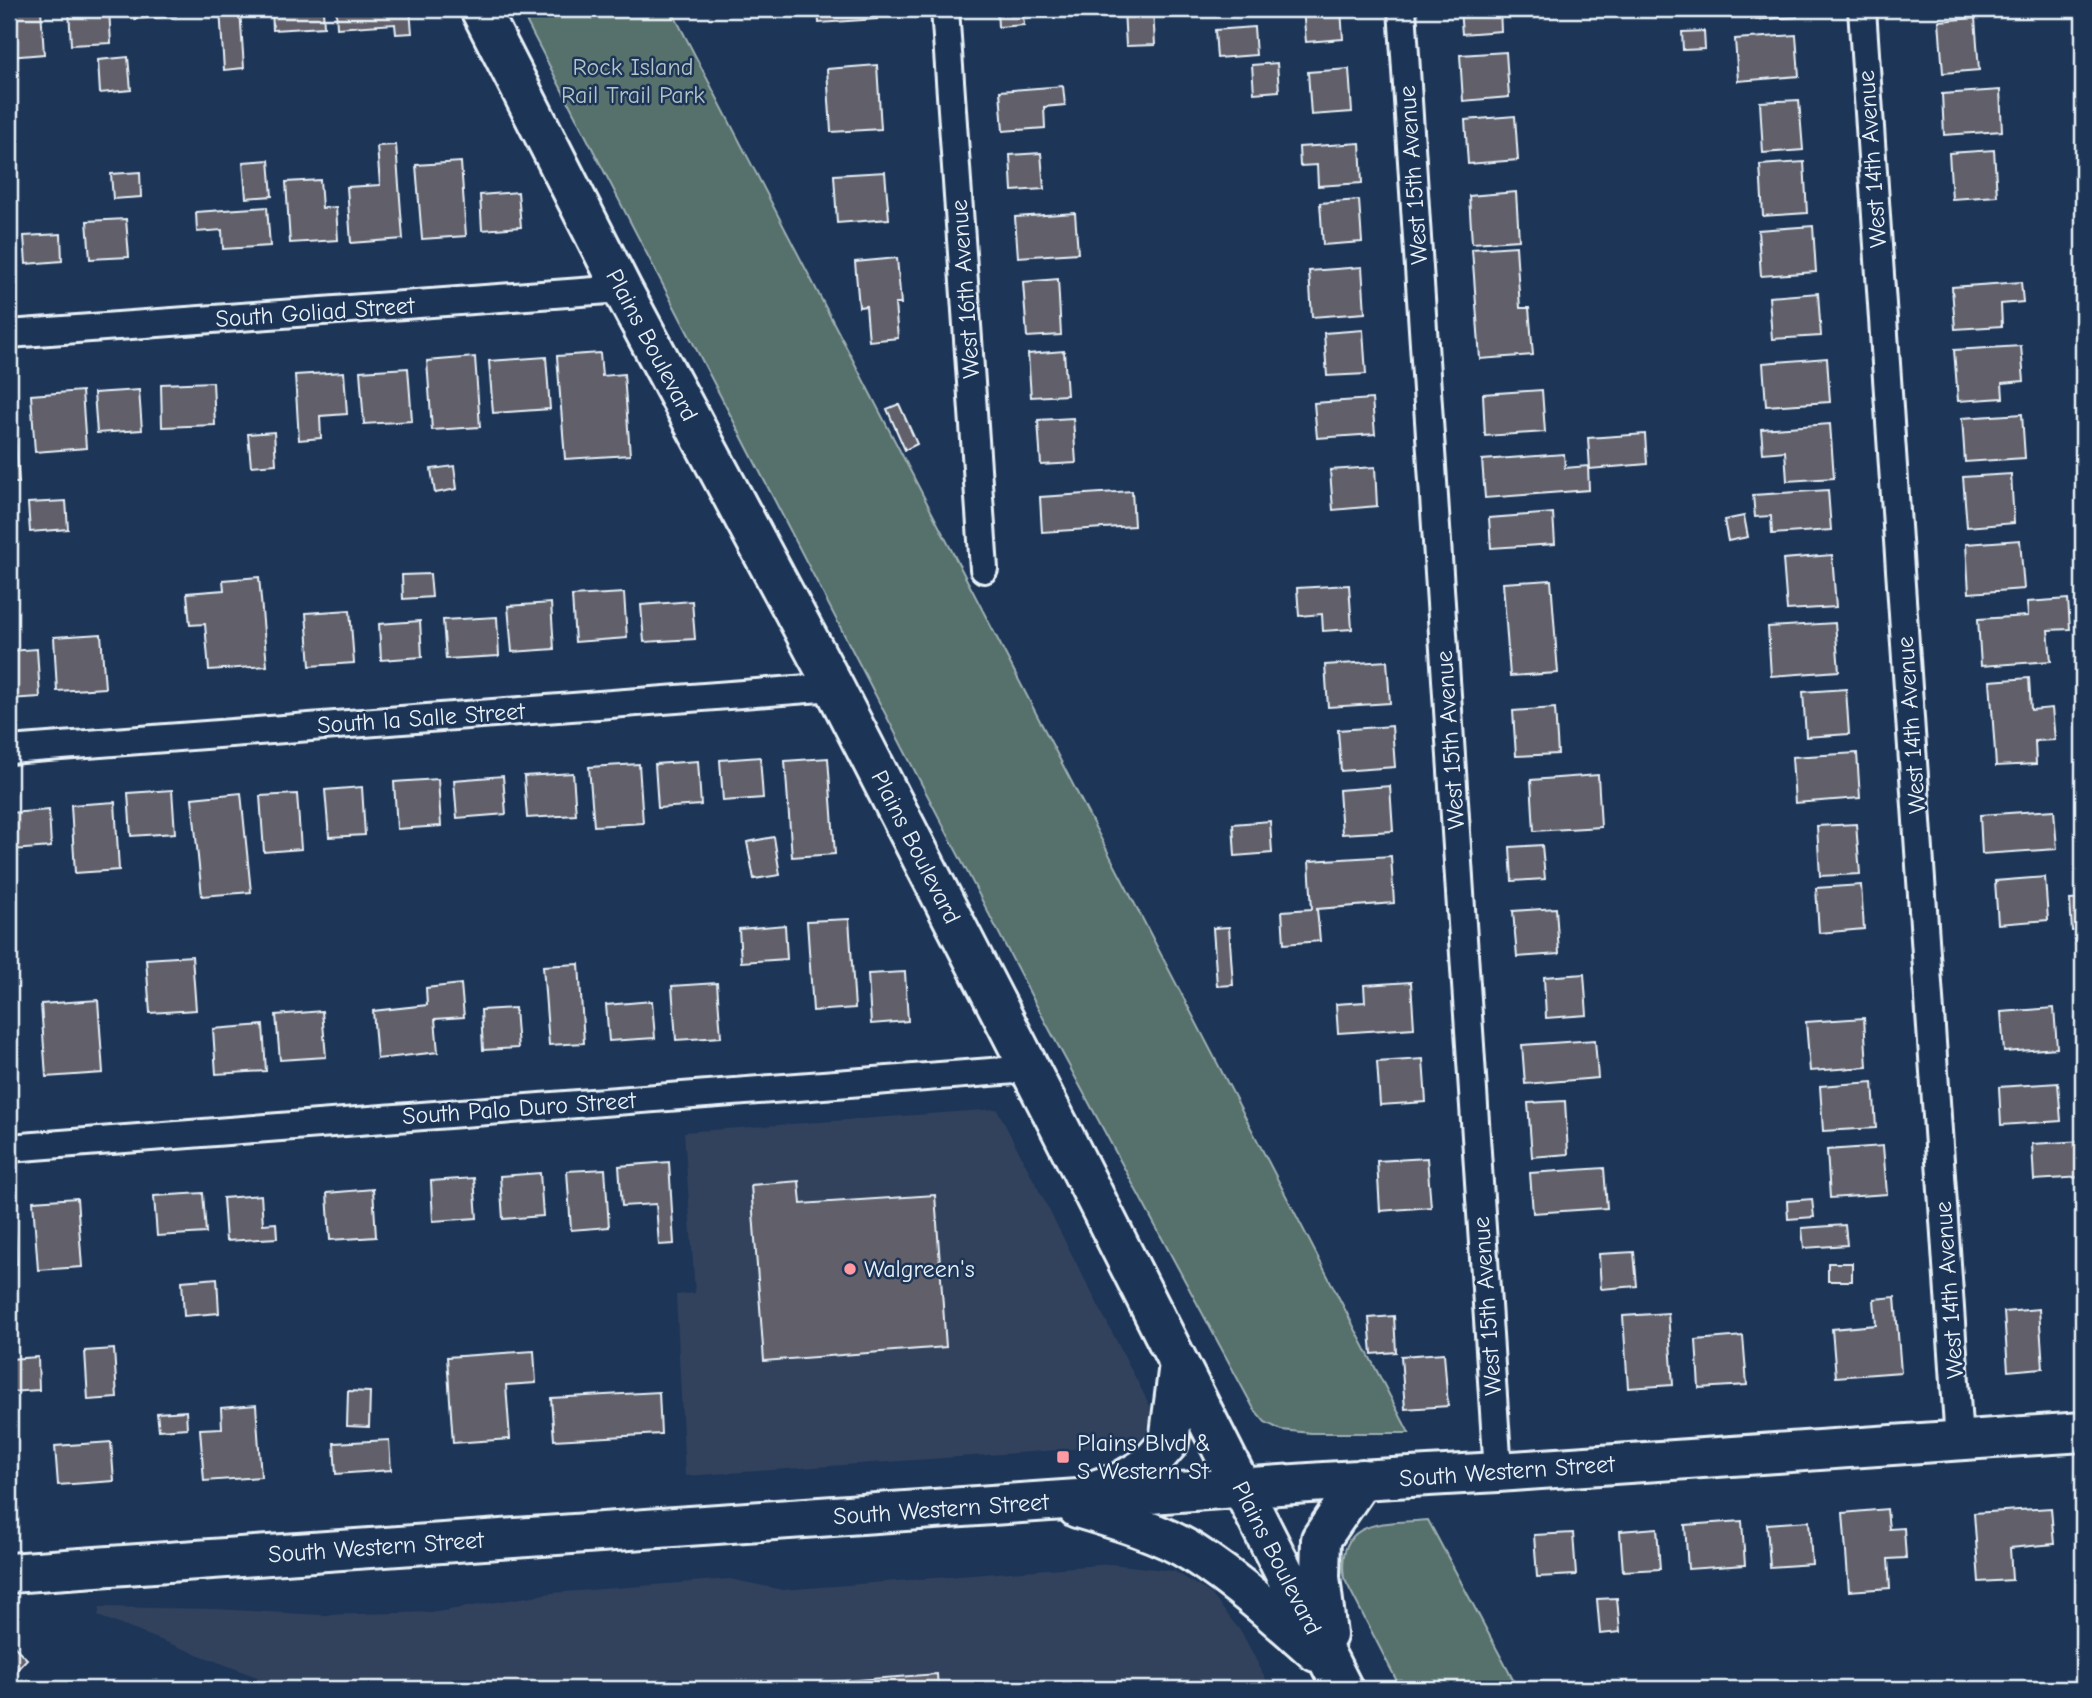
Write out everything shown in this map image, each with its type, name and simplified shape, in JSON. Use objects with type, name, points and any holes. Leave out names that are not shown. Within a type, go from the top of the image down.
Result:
[{"type":"main road","name":"Plains Boulevard","points":[[481,9],[622,289],[834,687],[1337,1677]]},
{"type":"main road","points":[[1054,1501],[1117,1483],[1149,1465],[1169,1442],[1179,1364]]},
{"type":"main road","name":"South Western Street","points":[[9,1573],[2083,1432]]},
{"type":"main road","points":[[1337,1677],[1320,1577],[1321,1539],[1363,1479]]},
{"type":"main road","points":[[1054,1501],[1131,1524],[1191,1552],[1252,1594],[1337,1677]]},
{"type":"street","name":"West 16th Avenue","points":[[945,9],[984,569]]},
{"type":"street","name":"West 15th Avenue","points":[[1402,9],[1498,1472]]},
{"type":"street","name":"West 14th Avenue","points":[[1862,9],[1959,1441]]},
{"type":"street","name":"South Goliad Street","points":[[9,334],[622,289]]},
{"type":"street","name":"South la Salle Street","points":[[9,750],[834,687]]},
{"type":"street","name":"South Palo Duro Street","points":[[9,1148],[1030,1069]]},
{"type":"shaded area","points":[[997,1109],[1151,1408],[1147,1433],[1131,1445],[685,1476],[676,1295],[695,1293],[684,1132]]},
{"type":"shaded area","points":[[1111,1564],[1174,1571],[1211,1594],[1242,1633],[1271,1689],[288,1689],[98,1616],[100,1607],[216,1609],[321,1615],[437,1612],[552,1593],[730,1579],[783,1590]]},
{"type":"green space","name":"Rock Island Rail Trail Park","points":[[520,9],[671,9],[1409,1433],[1311,1433],[1281,1430],[1265,1422],[1254,1409],[1032,997]]},
{"type":"green space","points":[[1428,1520],[1518,1689],[1401,1689],[1344,1578],[1344,1558],[1348,1544],[1356,1534],[1367,1528],[1380,1524]]},
{"type":"building","points":[[9,9],[41,9],[44,54],[9,57]]},
{"type":"building","points":[[69,9],[109,9],[111,43],[71,45]]},
{"type":"building","points":[[134,9],[175,9],[176,16],[135,19]]},
{"type":"building","points":[[220,9],[240,9],[244,68],[224,70]]},
{"type":"building","points":[[272,9],[323,9],[324,27],[273,30]]},
{"type":"building","points":[[336,9],[410,9],[412,33],[396,34],[395,24],[337,28]]},
{"type":"building","points":[[818,9],[876,9],[877,19],[819,23]]},
{"type":"building","points":[[997,9],[1046,9],[1047,12],[1023,14],[1024,25],[998,27]]},
{"type":"building","points":[[1083,9],[1107,9],[1108,14],[1083,15]]},
{"type":"building","points":[[1124,9],[1153,9],[1155,45],[1126,46]]},
{"type":"building","points":[[1303,9],[1341,9],[1343,39],[1306,42]]},
{"type":"building","points":[[1460,9],[1500,9],[1501,31],[1462,34]]},
{"type":"building","points":[[1750,9],[1797,9],[1797,17],[1751,20]]},
{"type":"building","points":[[1975,18],[1979,70],[1943,73],[1939,21]]},
{"type":"building","points":[[1254,27],[1256,55],[1217,58],[1215,30]]},
{"type":"building","points":[[1704,31],[1705,49],[1683,50],[1682,32]]},
{"type":"building","points":[[1796,35],[1799,76],[1738,81],[1735,39]]},
{"type":"building","points":[[1506,52],[1509,97],[1463,101],[1460,55]]},
{"type":"building","points":[[128,57],[131,90],[100,93],[98,60]]},
{"type":"building","points":[[1277,63],[1279,91],[1254,93],[1252,65]]},
{"type":"building","points":[[877,65],[881,129],[831,132],[827,69]]},
{"type":"building","points":[[1349,69],[1352,112],[1311,115],[1308,72]]},
{"type":"building","points":[[1063,86],[1065,105],[1044,107],[1045,128],[1003,131],[1000,91]]},
{"type":"building","points":[[2000,90],[2002,131],[1944,135],[1942,94]]},
{"type":"building","points":[[1799,100],[1803,150],[1763,153],[1760,102]]},
{"type":"building","points":[[1515,116],[1518,160],[1468,164],[1465,120]]},
{"type":"building","points":[[1360,143],[1362,183],[1318,186],[1317,165],[1300,166],[1299,147]]},
{"type":"building","points":[[396,145],[403,239],[351,243],[347,187],[380,185],[377,146]]},
{"type":"building","points":[[1994,150],[1997,196],[1952,199],[1949,153]]},
{"type":"building","points":[[1041,153],[1044,189],[1012,191],[1010,155]]},
{"type":"building","points":[[269,160],[272,196],[246,198],[243,162]]},
{"type":"building","points":[[461,162],[466,236],[422,239],[416,165]]},
{"type":"building","points":[[1804,162],[1807,213],[1763,216],[1760,165]]},
{"type":"building","points":[[140,172],[141,197],[113,199],[111,174]]},
{"type":"building","points":[[885,172],[889,219],[837,223],[834,175]]},
{"type":"building","points":[[320,180],[322,208],[336,207],[338,240],[290,243],[286,182]]},
{"type":"building","points":[[518,192],[521,227],[482,230],[480,195]]},
{"type":"building","points":[[1516,192],[1519,240],[1472,243],[1469,196]]},
{"type":"building","points":[[1359,200],[1362,242],[1323,245],[1320,203]]},
{"type":"building","points":[[267,207],[270,246],[223,249],[222,230],[197,232],[196,212]]},
{"type":"building","points":[[1075,213],[1078,253],[1018,257],[1015,217]]},
{"type":"building","points":[[126,219],[129,257],[90,259],[87,221]]},
{"type":"building","points":[[1813,226],[1816,272],[1761,276],[1758,230]]},
{"type":"building","points":[[61,234],[62,261],[26,264],[24,236]]},
{"type":"building","points":[[1516,246],[1520,308],[1529,308],[1533,355],[1480,359],[1472,249]]},
{"type":"building","points":[[897,258],[901,304],[895,304],[898,338],[869,341],[866,306],[859,307],[855,262]]},
{"type":"building","points":[[1362,267],[1365,313],[1312,317],[1309,271]]},
{"type":"building","points":[[1058,279],[1061,335],[1027,337],[1023,282]]},
{"type":"building","points":[[2021,282],[2023,302],[2001,304],[2002,326],[1955,329],[1952,287]]},
{"type":"building","points":[[1818,293],[1821,336],[1772,339],[1769,297]]},
{"type":"building","points":[[1363,330],[1366,374],[1327,376],[1324,333]]},
{"type":"building","points":[[2021,346],[2024,381],[2002,383],[2003,398],[1958,401],[1954,350]]},
{"type":"building","points":[[1064,351],[1067,395],[1031,397],[1028,354]]},
{"type":"building","points":[[600,353],[602,376],[624,374],[630,455],[565,459],[557,356]]},
{"type":"building","points":[[475,357],[480,427],[432,430],[427,361]]},
{"type":"building","points":[[546,357],[550,409],[493,413],[489,361]]},
{"type":"building","points":[[1827,358],[1830,402],[1766,406],[1763,363]]},
{"type":"building","points":[[408,368],[412,421],[364,424],[360,371]]},
{"type":"building","points":[[344,372],[347,414],[320,416],[321,438],[299,440],[295,375]]},
{"type":"building","points":[[213,382],[215,425],[162,427],[161,384]]},
{"type":"building","points":[[139,390],[142,430],[97,433],[94,393]]},
{"type":"building","points":[[1542,390],[1545,432],[1485,436],[1483,394]]},
{"type":"building","points":[[82,391],[86,448],[35,452],[31,395]]},
{"type":"building","points":[[1372,399],[1375,434],[1317,438],[1314,403]]},
{"type":"building","points":[[13,403],[19,483],[9,483],[9,404]]},
{"type":"building","points":[[899,404],[917,444],[905,450],[887,409]]},
{"type":"building","points":[[2022,414],[2025,458],[1965,462],[1962,418]]},
{"type":"building","points":[[1073,418],[1076,463],[1041,465],[1038,420]]},
{"type":"building","points":[[1830,424],[1834,478],[1787,481],[1785,451],[1763,453],[1761,429]]},
{"type":"building","points":[[274,432],[276,464],[251,466],[248,434]]},
{"type":"building","points":[[1645,434],[1647,464],[1590,469],[1588,438]]},
{"type":"building","points":[[1564,454],[1565,468],[1588,466],[1589,490],[1485,498],[1482,460]]},
{"type":"building","points":[[454,466],[457,489],[435,493],[431,469]]},
{"type":"building","points":[[1375,467],[1377,506],[1333,510],[1330,470]]},
{"type":"building","points":[[2011,474],[2014,523],[1967,527],[1963,477]]},
{"type":"building","points":[[1828,490],[1831,530],[1772,534],[1771,516],[1755,517],[1753,495]]},
{"type":"building","points":[[1132,491],[1134,526],[1042,532],[1040,497]]},
{"type":"building","points":[[66,501],[68,529],[30,532],[28,503]]},
{"type":"building","points":[[1553,513],[1555,544],[1491,548],[1489,518]]},
{"type":"building","points":[[1744,516],[1748,537],[1728,541],[1724,520]]},
{"type":"building","points":[[2020,540],[2024,589],[1969,593],[1966,544]]},
{"type":"building","points":[[1832,555],[1836,607],[1787,610],[1783,559]]},
{"type":"building","points":[[430,574],[432,597],[403,599],[402,575]]},
{"type":"building","points":[[259,577],[267,666],[209,670],[205,624],[190,625],[187,593],[224,590],[223,580]]},
{"type":"building","points":[[1551,580],[1558,673],[1510,676],[1503,583]]},
{"type":"building","points":[[1349,585],[1352,629],[1323,631],[1322,614],[1299,616],[1297,588]]},
{"type":"building","points":[[624,593],[627,638],[575,642],[572,596]]},
{"type":"building","points":[[2068,599],[2070,629],[2048,630],[2051,661],[1981,666],[1978,619],[2028,616],[2027,602]]},
{"type":"building","points":[[692,601],[695,639],[644,642],[641,605]]},
{"type":"building","points":[[551,603],[554,649],[512,652],[508,606]]},
{"type":"building","points":[[350,610],[354,663],[310,666],[306,613]]},
{"type":"building","points":[[497,617],[499,656],[446,659],[443,620]]},
{"type":"building","points":[[420,621],[422,657],[381,660],[379,624]]},
{"type":"building","points":[[1835,623],[1839,671],[1771,676],[1768,627]]},
{"type":"building","points":[[101,634],[105,688],[57,691],[54,637]]},
{"type":"building","points":[[37,649],[40,697],[9,699],[9,651]]},
{"type":"building","points":[[1387,661],[1390,703],[1328,707],[1325,665]]},
{"type":"building","points":[[2029,678],[2031,710],[2052,708],[2055,740],[2035,741],[2036,764],[1996,766],[1990,681]]},
{"type":"building","points":[[1846,689],[1849,734],[1806,737],[1803,692]]},
{"type":"building","points":[[1555,708],[1558,754],[1516,756],[1513,711]]},
{"type":"building","points":[[1392,726],[1395,767],[1341,771],[1338,730]]},
{"type":"building","points":[[1857,753],[1860,798],[1795,803],[1792,757]]},
{"type":"building","points":[[760,757],[763,798],[723,801],[720,760]]},
{"type":"building","points":[[828,758],[835,854],[792,857],[785,761]]},
{"type":"building","points":[[698,761],[701,805],[658,808],[655,764]]},
{"type":"building","points":[[639,764],[643,823],[594,826],[589,767]]},
{"type":"building","points":[[573,773],[576,815],[527,818],[524,776]]},
{"type":"building","points":[[1598,775],[1601,827],[1534,831],[1531,780]]},
{"type":"building","points":[[503,776],[506,814],[457,818],[454,780]]},
{"type":"building","points":[[438,779],[441,826],[397,829],[394,782]]},
{"type":"building","points":[[1390,786],[1393,831],[1342,834],[1339,790]]},
{"type":"building","points":[[362,787],[365,835],[329,837],[325,790]]},
{"type":"building","points":[[172,790],[175,833],[131,836],[128,793]]},
{"type":"building","points":[[241,793],[251,892],[202,896],[192,798]]},
{"type":"building","points":[[297,794],[301,849],[264,852],[260,796]]},
{"type":"building","points":[[115,802],[119,870],[75,873],[71,805]]},
{"type":"building","points":[[49,810],[51,847],[12,850],[9,813]]},
{"type":"building","points":[[2054,810],[2057,849],[1982,854],[1980,815]]},
{"type":"building","points":[[1270,821],[1272,853],[1235,856],[1233,824]]},
{"type":"building","points":[[1856,824],[1860,874],[1820,876],[1817,826]]},
{"type":"building","points":[[774,837],[780,875],[754,879],[747,842]]},
{"type":"building","points":[[1542,845],[1545,879],[1512,881],[1510,847]]},
{"type":"building","points":[[1391,856],[1394,903],[1317,909],[1320,941],[1284,944],[1282,911],[1312,909],[1309,861]]},
{"type":"building","points":[[2045,877],[2048,920],[1998,924],[1995,881]]},
{"type":"building","points":[[1861,885],[1864,929],[1819,933],[1816,888]]},
{"type":"building","points":[[2083,899],[2083,930],[2072,931],[2070,900]]},
{"type":"building","points":[[1556,908],[1559,954],[1517,957],[1513,911]]},
{"type":"building","points":[[849,919],[855,1008],[813,1011],[807,921]]},
{"type":"building","points":[[785,925],[787,959],[741,962],[739,929]]},
{"type":"building","points":[[1229,927],[1233,985],[1217,986],[1213,928]]},
{"type":"building","points":[[192,956],[196,1010],[150,1013],[146,959]]},
{"type":"building","points":[[579,964],[584,1043],[549,1045],[543,966]]},
{"type":"building","points":[[905,972],[908,1021],[871,1024],[868,974]]},
{"type":"building","points":[[1584,974],[1587,1015],[1546,1018],[1544,977]]},
{"type":"building","points":[[1411,982],[1414,1028],[1338,1033],[1336,1004],[1365,1002],[1364,985]]},
{"type":"building","points":[[717,983],[721,1037],[676,1040],[672,986]]},
{"type":"building","points":[[461,984],[464,1017],[435,1019],[438,1052],[377,1059],[373,1011],[427,1005],[426,988]]},
{"type":"building","points":[[98,1000],[103,1073],[46,1077],[41,1004]]},
{"type":"building","points":[[652,1001],[655,1038],[609,1041],[606,1005]]},
{"type":"building","points":[[515,1008],[518,1048],[483,1050],[481,1010]]},
{"type":"building","points":[[2054,1008],[2057,1048],[2004,1052],[2001,1012]]},
{"type":"building","points":[[322,1011],[326,1057],[280,1060],[276,1015]]},
{"type":"building","points":[[1864,1018],[1867,1067],[1810,1071],[1806,1022]]},
{"type":"building","points":[[263,1025],[266,1071],[216,1074],[213,1029]]},
{"type":"building","points":[[1595,1040],[1598,1078],[1525,1084],[1522,1045]]},
{"type":"building","points":[[1423,1059],[1426,1102],[1380,1105],[1377,1062]]},
{"type":"building","points":[[1873,1082],[1876,1128],[1823,1131],[1820,1086]]},
{"type":"building","points":[[2058,1083],[2061,1121],[2001,1125],[1999,1087]]},
{"type":"building","points":[[1565,1101],[1568,1154],[1532,1157],[1528,1103]]},
{"type":"building","points":[[2083,1141],[2083,1177],[2034,1180],[2032,1144]]},
{"type":"building","points":[[1883,1146],[1887,1194],[1830,1198],[1827,1150]]},
{"type":"building","points":[[1427,1158],[1431,1207],[1380,1211],[1377,1161]]},
{"type":"building","points":[[669,1162],[674,1244],[659,1245],[656,1204],[622,1206],[619,1166]]},
{"type":"building","points":[[1604,1168],[1607,1208],[1533,1213],[1530,1173]]},
{"type":"building","points":[[605,1169],[609,1227],[571,1230],[567,1171]]},
{"type":"building","points":[[540,1173],[543,1216],[503,1219],[500,1176]]},
{"type":"building","points":[[474,1178],[477,1218],[433,1221],[431,1181]]},
{"type":"building","points":[[799,1181],[801,1204],[935,1195],[946,1347],[764,1361],[751,1185]]},
{"type":"building","points":[[373,1189],[376,1237],[330,1240],[327,1193]]},
{"type":"building","points":[[203,1193],[206,1233],[157,1236],[154,1196]]},
{"type":"building","points":[[261,1195],[263,1224],[276,1223],[277,1238],[226,1241],[223,1198]]},
{"type":"building","points":[[77,1198],[82,1267],[38,1270],[33,1201]]},
{"type":"building","points":[[1812,1199],[1814,1217],[1788,1219],[1787,1201]]},
{"type":"building","points":[[9,1212],[14,1212],[17,1264],[9,1264]]},
{"type":"building","points":[[1845,1225],[1847,1245],[1804,1248],[1802,1228]]},
{"type":"building","points":[[1634,1252],[1637,1286],[1601,1289],[1599,1254]]},
{"type":"building","points":[[1828,1263],[1852,1263],[1852,1281],[1828,1281]]},
{"type":"building","points":[[217,1278],[219,1313],[184,1316],[182,1281]]},
{"type":"building","points":[[1895,1297],[1901,1372],[1836,1377],[1832,1329],[1876,1325],[1874,1299]]},
{"type":"building","points":[[2083,1297],[2083,1361],[2080,1361],[2075,1298]]},
{"type":"building","points":[[2039,1309],[2043,1368],[2008,1371],[2004,1312]]},
{"type":"building","points":[[1668,1313],[1673,1385],[1628,1388],[1623,1316]]},
{"type":"building","points":[[1394,1316],[1396,1352],[1372,1354],[1369,1318]]},
{"type":"building","points":[[1743,1336],[1747,1385],[1699,1388],[1696,1340]]},
{"type":"building","points":[[114,1349],[117,1398],[88,1400],[85,1351]]},
{"type":"building","points":[[534,1351],[536,1383],[506,1385],[510,1439],[453,1443],[447,1357]]},
{"type":"building","points":[[1444,1353],[1448,1406],[1405,1409],[1401,1356]]},
{"type":"building","points":[[38,1357],[39,1390],[9,1392],[9,1359]]},
{"type":"building","points":[[348,1391],[370,1392],[369,1427],[347,1426]]},
{"type":"building","points":[[659,1392],[661,1434],[554,1440],[551,1398]]},
{"type":"building","points":[[256,1405],[261,1477],[204,1481],[200,1429],[222,1428],[221,1408]]},
{"type":"building","points":[[186,1411],[187,1428],[159,1430],[157,1413]]},
{"type":"building","points":[[389,1440],[391,1470],[336,1474],[334,1443]]},
{"type":"building","points":[[9,1441],[12,1487],[9,1487]]},
{"type":"building","points":[[111,1442],[114,1481],[58,1485],[55,1446]]},
{"type":"building","points":[[2051,1508],[2054,1544],[2010,1548],[2012,1580],[1979,1582],[1974,1513]]},
{"type":"building","points":[[1887,1509],[1889,1529],[1904,1528],[1906,1558],[1888,1559],[1890,1588],[1849,1591],[1843,1513]]},
{"type":"building","points":[[1742,1521],[1745,1565],[1688,1569],[1685,1525]]},
{"type":"building","points":[[1809,1521],[1812,1564],[1770,1567],[1767,1524]]},
{"type":"building","points":[[1657,1528],[1660,1569],[1623,1571],[1620,1531]]},
{"type":"building","points":[[1573,1533],[1576,1575],[1537,1577],[1534,1535]]},
{"type":"building","points":[[1617,1598],[1620,1632],[1600,1634],[1597,1599]]},
{"type":"building","points":[[9,1641],[27,1659],[9,1678]]},
{"type":"building","points":[[937,1674],[938,1689],[739,1689]]},
{"type":"place","name":"Walgreen's","points":[[850,1269]]},
{"type":"place","name":"Plains Blvd & S Western St","points":[[1063,1457]]}]
